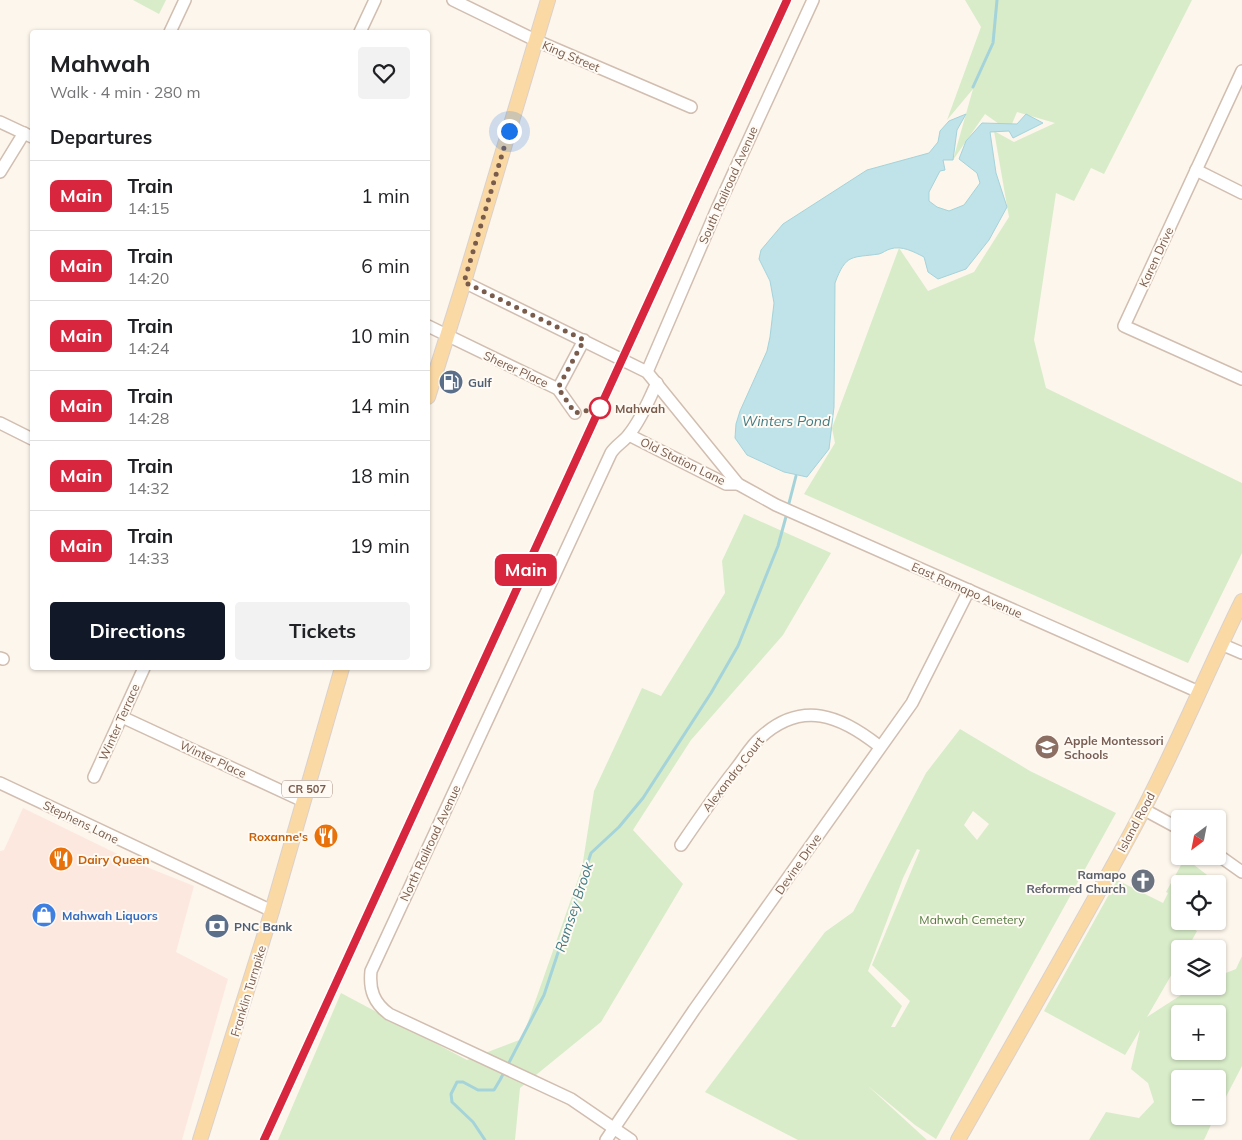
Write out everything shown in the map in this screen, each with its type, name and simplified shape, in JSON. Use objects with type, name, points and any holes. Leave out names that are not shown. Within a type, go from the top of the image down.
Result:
[{"type":"main road","points":[[430,391],[548,0]]},
{"type":"main road","name":"Island Road","points":[[958,1140],[1047,987],[1143,809],[1242,601]]},
{"type":"main road","name":"Franklin Turnpike","points":[[200,1140],[272,911],[341,670]]},
{"type":"street","points":[[171,30],[185,0]]},
{"type":"street","points":[[361,30],[375,0]]},
{"type":"street","name":"King Street","points":[[453,0],[537,41],[691,107]]},
{"type":"street","name":"South Railroad Avenue","points":[[646,372],[717,209],[813,0]]},
{"type":"street","name":"Karen Drive","points":[[1242,71],[1124,326],[1242,379]]},
{"type":"street","points":[[0,122],[28,135],[0,172]]},
{"type":"street","points":[[1196,170],[1242,193]]},
{"type":"street","points":[[464,282],[646,372],[657,383],[738,484]]},
{"type":"street","name":"Sherer Place","points":[[430,327],[558,388],[575,413]]},
{"type":"street","points":[[558,388],[584,340]]},
{"type":"street","points":[[629,435],[657,383]]},
{"type":"street","points":[[0,423],[30,433]]},
{"type":"street","name":"Old Station Lane","points":[[629,435],[726,484],[738,484]]},
{"type":"street","name":"North Railroad Avenue","points":[[629,435],[616,445],[610,453],[371,971],[372,991],[376,1001],[389,1014],[571,1099],[630,1140]]},
{"type":"street","name":"East Ramapo Avenue","points":[[738,484],[801,517],[1199,692]]},
{"type":"street","name":"Devine Drive","points":[[612,1129],[879,746],[912,703],[969,590]]},
{"type":"street","points":[[1221,644],[1242,653]]},
{"type":"street","name":"Winter Terrace","points":[[94,777],[143,670]]},
{"type":"street","name":"Alexandra Court","points":[[681,845],[706,807],[757,742],[781,723],[805,716],[830,717],[857,728],[879,746]]},
{"type":"street","name":"Winter Place","points":[[122,717],[303,801]]},
{"type":"street","name":"Stephens Lane","points":[[0,783],[272,911]]},
{"type":"street","points":[[1143,809],[1171,823]]},
{"type":"street","points":[[1226,860],[1242,866]]},
{"type":"street","points":[[1226,861],[1242,872]]},
{"type":"street","points":[[606,1140],[612,1129]]},
{"type":"shaded area","points":[[23,808],[134,862],[194,886],[176,952],[228,979],[182,1140],[0,1140],[0,851],[4,850]]},
{"type":"green space","points":[[133,0],[166,0],[159,14]]},
{"type":"green space","points":[[965,0],[1192,0],[1104,174],[1091,168],[1074,201],[1056,193],[1034,340],[1046,388],[1242,483],[1242,553],[1188,663],[804,494],[835,443],[832,428],[899,248],[928,291],[974,272],[1009,217],[994,131],[1014,142],[1055,123],[1017,112],[1009,131],[985,114],[953,160],[973,89],[947,120],[981,27]]},
{"type":"green space","points":[[744,514],[831,553],[783,635],[691,740],[633,830],[683,884],[601,1022],[520,1088],[515,1140],[278,1140],[341,993],[467,1060],[522,1039],[582,868],[594,791],[642,688],[661,696],[725,593],[722,561]]},
{"type":"green space","name":"Mahwah Cemetery","points":[[960,729],[1030,771],[1116,813],[936,1139],[915,1125],[868,1086],[927,1140],[798,1140],[705,1092],[825,932],[853,912],[926,773]],"holes":[[[973,811],[989,824],[977,840],[964,825]],[[917,849],[920,850],[872,965],[910,1001],[895,1027],[891,1027],[902,1006],[868,971],[903,878]]]},
{"type":"green space","points":[[1181,865],[1194,865],[1207,875],[1176,875]]},
{"type":"green space","points":[[1117,880],[1163,903],[1168,893],[1166,892],[1171,883],[1171,930],[1197,931],[1192,940],[1171,940],[1171,976],[1147,1017],[1181,995],[1226,995],[1226,973],[1236,969],[1242,956],[1242,1066],[1226,1097],[1226,1070],[1171,1070],[1171,1125],[1211,1125],[1204,1140],[1089,1140],[1106,1112],[1139,1118],[1154,1102],[1148,1083],[1131,1069],[1140,1030],[1125,1055],[1044,1011]]},
{"type":"water","name":"Winters Pond","points":[[966,114],[957,130],[953,160],[943,160],[945,170],[940,171],[929,192],[929,201],[937,207],[949,211],[964,205],[980,183],[977,173],[959,159],[966,141],[982,123],[1017,124],[1026,114],[1043,123],[1013,138],[1009,131],[990,132],[996,173],[1007,207],[989,240],[966,269],[938,279],[928,272],[924,257],[903,248],[894,248],[879,254],[856,257],[847,262],[835,283],[834,407],[829,449],[807,477],[784,472],[747,455],[735,438],[736,424],[767,351],[774,303],[770,281],[759,259],[761,250],[783,224],[867,170],[929,153],[938,142],[940,131],[949,121]]},
{"type":"waterway","points":[[973,87],[993,43],[997,0]]},
{"type":"waterway","name":"Ramsey Brook","points":[[788,507],[796,476]]},
{"type":"waterway","name":"Ramsey Brook","points":[[485,1140],[473,1122],[452,1102],[451,1094],[457,1082],[463,1082],[478,1090],[494,1090],[500,1080],[544,995],[591,853],[619,827],[643,798],[711,693],[738,646],[778,546],[787,513]]},
{"type":"railway","points":[[264,1140],[787,0]]},
{"type":"train","name":"Main","points":[[264,1140],[787,0]]},
{"type":"place","name":"Gulf","points":[[451,382]]},
{"type":"place","name":"Mahwah","points":[[600,408]]},
{"type":"place","name":"Apple Montessori Schools","points":[[1047,747]]},
{"type":"place","name":"Roxanne's","points":[[326,836]]},
{"type":"place","name":"Dairy Queen","points":[[61,859]]},
{"type":"place","name":"Ramapo Reformed Church","points":[[1143,881]]},
{"type":"place","name":"Mahwah Liquors","points":[[44,915]]},
{"type":"place","name":"PNC Bank","points":[[217,926]]},
{"type":"route","points":[[509,131],[464,282],[584,340],[558,388],[575,413],[600,408]]}]
